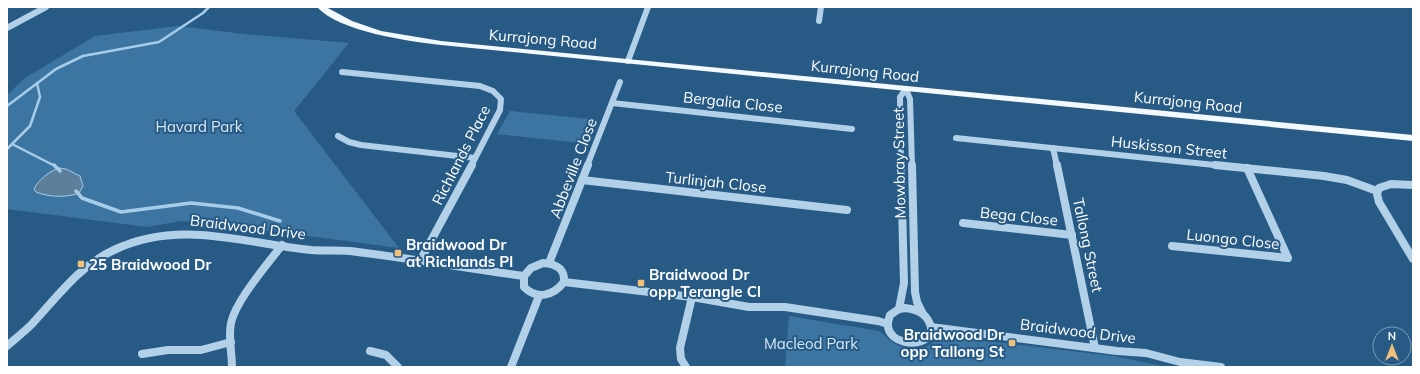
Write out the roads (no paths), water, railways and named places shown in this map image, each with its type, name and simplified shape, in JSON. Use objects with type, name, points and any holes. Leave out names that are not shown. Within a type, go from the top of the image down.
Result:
[{"type":"main road","name":"Kurrajong Road","points":[[321,7],[352,24],[398,37],[441,43],[1413,138]]},
{"type":"street","points":[[7,28],[46,7]]},
{"type":"street","points":[[628,61],[648,7]]},
{"type":"street","points":[[819,21],[820,7]]},
{"type":"street","name":"Richlands Place","points":[[342,72],[480,86],[493,90],[501,99],[500,110],[420,261]]},
{"type":"street","name":"Abbeville Close","points":[[549,263],[620,82]]},
{"type":"street","name":"Mowbray Street","points":[[899,309],[904,283],[900,97],[906,89]]},
{"type":"street","name":"Mowbray Street","points":[[906,89],[910,99],[915,292],[917,302],[923,314]]},
{"type":"street","name":"Bergalia Close","points":[[612,103],[852,129]]},
{"type":"street","points":[[338,136],[349,142],[361,145],[475,158]]},
{"type":"street","name":"Huskisson Street","points":[[956,138],[1341,178],[1377,191]]},
{"type":"street","name":"Tallong Street","points":[[1054,148],[1095,348]]},
{"type":"street","name":"Luongo Close","points":[[1172,246],[1288,258],[1247,168]]},
{"type":"street","name":"Turlinjah Close","points":[[582,180],[847,210]]},
{"type":"street","points":[[1413,185],[1390,183],[1382,186],[1377,191],[1379,202],[1413,259]]},
{"type":"street","name":"Bega Close","points":[[963,223],[1072,235]]},
{"type":"street","name":"Braidwood Drive","points":[[7,346],[33,322],[56,295],[75,276],[100,257],[130,243],[160,235],[190,233],[325,251],[348,251],[524,276]]},
{"type":"street","points":[[232,367],[231,326],[233,316],[245,296],[282,245]]},
{"type":"street","points":[[549,263],[560,267],[563,271],[564,282],[557,290],[545,296],[539,296],[527,291],[524,287],[524,276],[531,268],[537,265],[549,263]]},
{"type":"street","points":[[564,282],[692,297],[749,307],[791,308],[878,321],[888,324]]},
{"type":"street","points":[[511,367],[539,296]]},
{"type":"street","points":[[686,367],[681,359],[680,348],[692,297]]},
{"type":"street","points":[[911,308],[923,314],[930,322],[931,333],[928,338],[916,344],[900,341],[894,336],[888,324],[890,315],[899,309],[911,308]]},
{"type":"street","name":"Braidwood Drive","points":[[931,327],[1146,353],[1180,362],[1221,367]]},
{"type":"street","points":[[142,354],[168,350],[201,350],[231,342]]},
{"type":"street","points":[[370,351],[386,354],[398,367]]},
{"type":"waterway","points":[[37,83],[56,69],[83,56],[159,42],[203,13],[209,7]]},
{"type":"waterway","points":[[7,106],[37,83]]},
{"type":"waterway","points":[[12,144],[30,126],[40,97],[37,83]]},
{"type":"waterway","points":[[7,149],[12,144]]},
{"type":"waterway","points":[[12,144],[55,166]]},
{"type":"waterway","points":[[55,166],[60,171]]},
{"type":"waterway","points":[[76,191],[82,198],[121,212],[191,203],[238,208],[280,221]]},
{"type":"place","name":"Braidwood Dr at Richlands Pl","points":[[398,253]]},
{"type":"place","name":"25 Braidwood Dr","points":[[81,264]]},
{"type":"place","name":"Braidwood Dr opp Terangle Cl","points":[[641,283]]},
{"type":"place","name":"Braidwood Dr opp Tallong St","points":[[1012,343]]},
{"type":"park label","name":"Havard Park","points":[[199,126]]},
{"type":"park label","name":"Macleod Park","points":[[811,343]]}]
